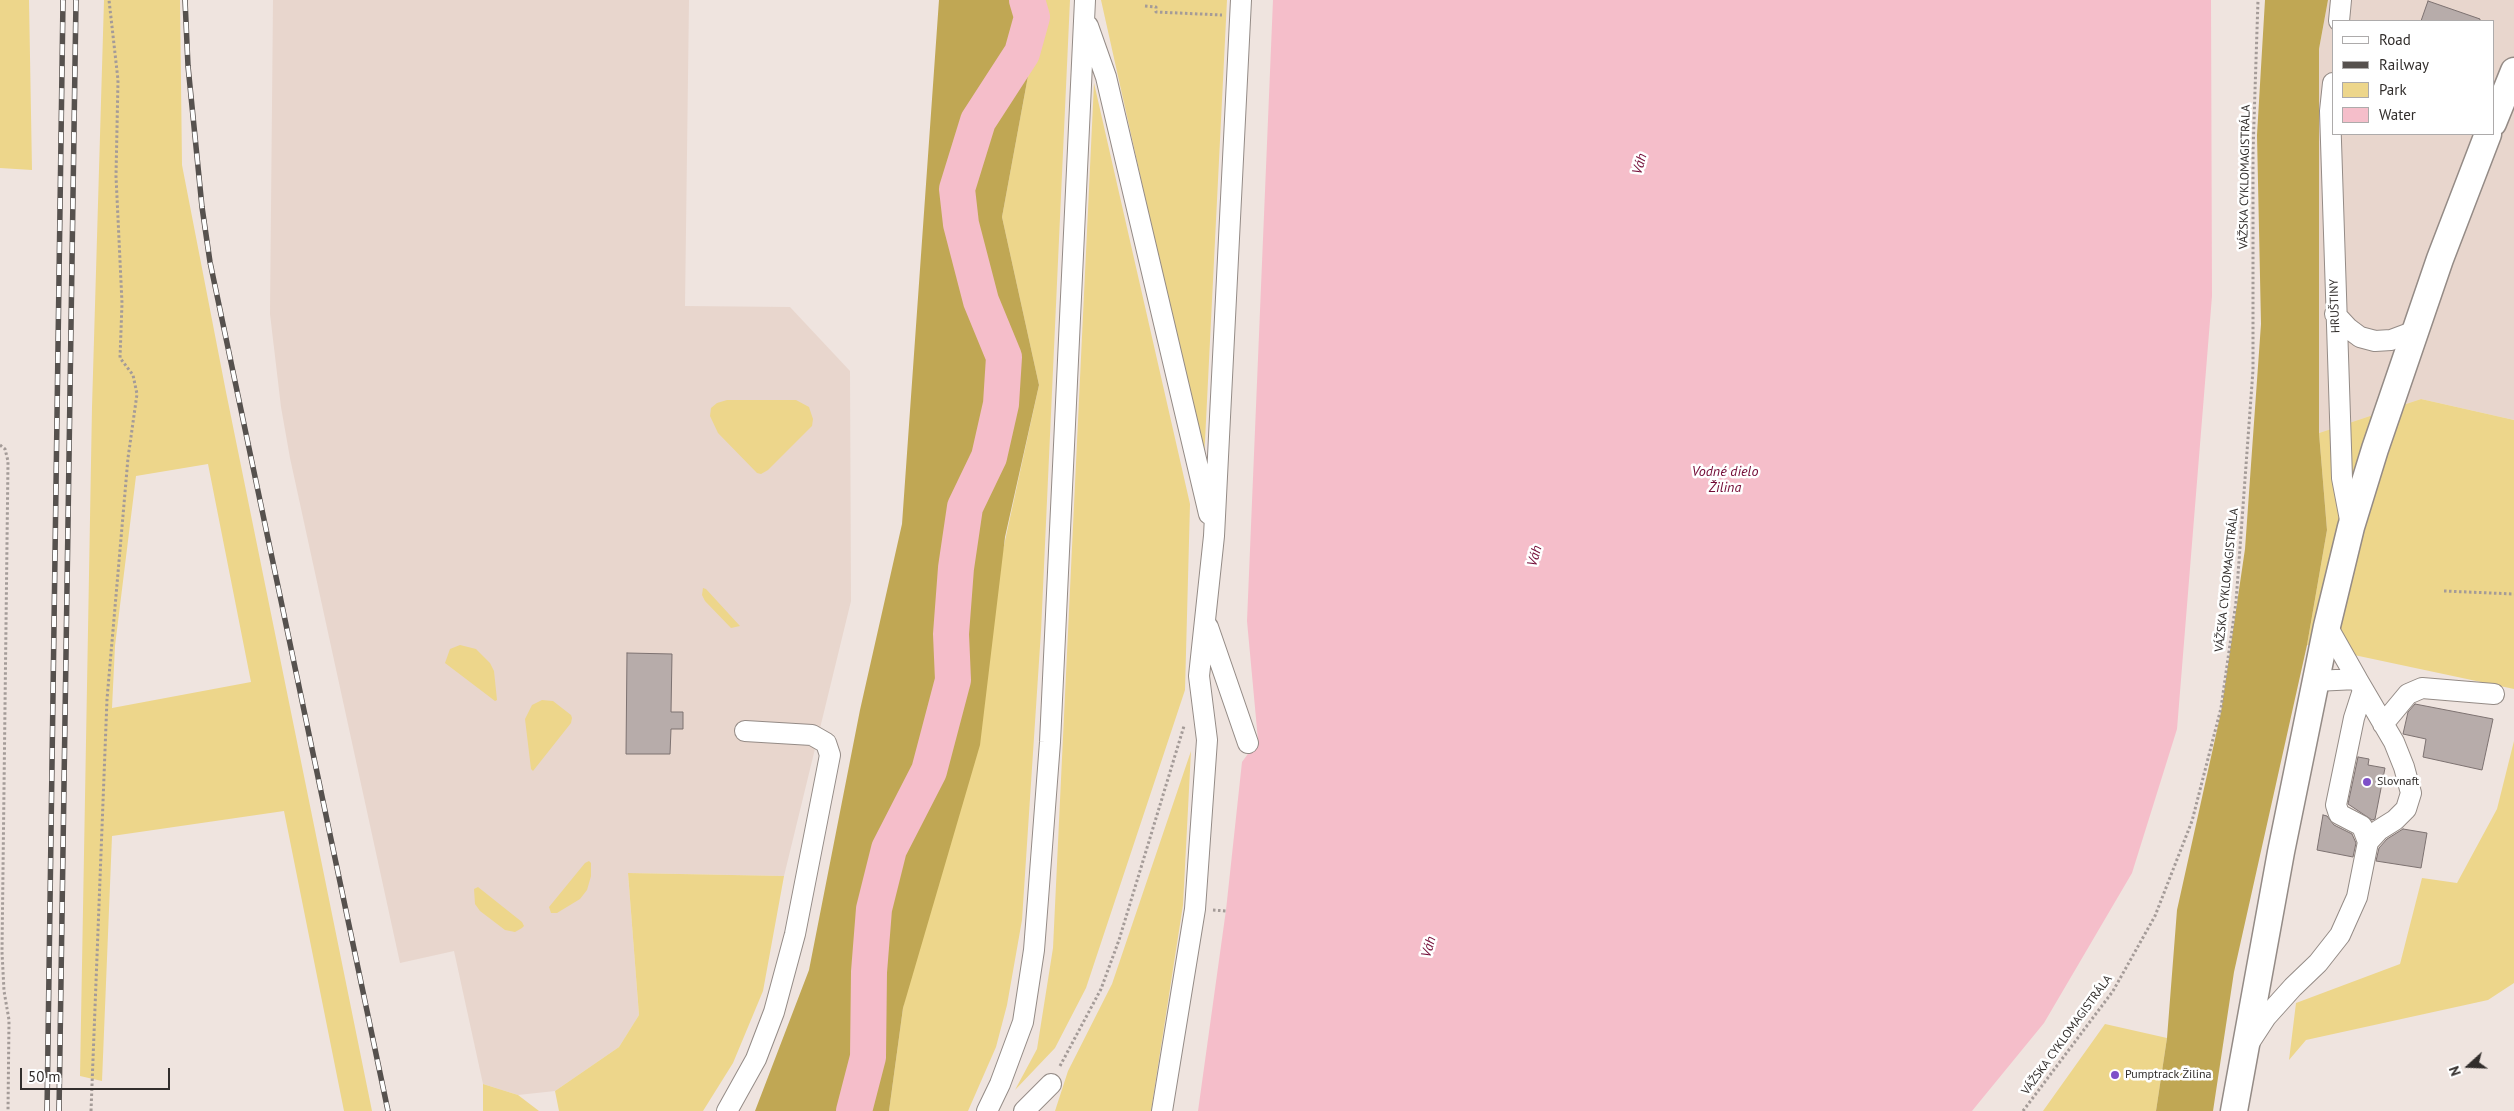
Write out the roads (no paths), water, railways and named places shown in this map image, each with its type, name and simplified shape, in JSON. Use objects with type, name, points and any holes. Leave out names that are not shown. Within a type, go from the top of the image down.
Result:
[{"type":"main road","points":[[2494,121],[2514,71]]},
{"type":"main road","points":[[2234,1111],[2315,681],[2351,527],[2415,331],[2488,135]]},
{"type":"street","points":[[2339,20],[2341,0]]},
{"type":"street","points":[[1085,8],[1106,77],[1214,536]]},
{"type":"street","points":[[987,1111],[1023,1022],[1034,950],[1050,742],[1085,8]]},
{"type":"street","points":[[1162,1111],[1195,909],[1207,740],[1199,676],[1214,536],[1240,8]]},
{"type":"street","name":"HRUŠTINY","points":[[2332,92],[2330,111],[2335,314],[2342,478],[2351,527]]},
{"type":"street","points":[[2335,314],[2348,328],[2360,337],[2375,341],[2391,340],[2415,331]]},
{"type":"street","points":[[1206,623],[1248,743]]},
{"type":"street","points":[[2244,1050],[2266,1017],[2293,987],[2318,964],[2340,935],[2357,897],[2368,842],[2379,830],[2400,816],[2409,802],[2410,792],[2394,742],[2327,626]]},
{"type":"street","points":[[2315,681],[2360,685]]},
{"type":"street","points":[[2360,685],[2336,805],[2339,814],[2362,826],[2368,842]]},
{"type":"street","points":[[2383,724],[2408,694],[2422,688],[2494,694]]},
{"type":"street","points":[[727,1111],[756,1058],[774,1012],[795,934],[830,756],[826,743],[812,735],[745,732]]},
{"type":"street","points":[[1024,1111],[1051,1084]]},
{"type":"water","name":"Vodné dielo Žilina","points":[[1273,0],[2211,0],[2212,296],[2177,729],[2132,873],[2044,1023],[1972,1111],[1198,1111],[1226,910],[1242,762],[1258,740],[1247,621]]},
{"type":"waterway","points":[[854,1111],[868,1057],[869,972],[874,909],[889,849],[929,771],[953,680],[951,634],[956,568],[965,507],[989,457],[1001,404],[1004,357],[981,301],[961,224],[957,189],[978,121],[1022,53],[1032,17],[1027,0]]},
{"type":"railway","points":[[47,1111],[63,0]]},
{"type":"railway","points":[[59,1111],[76,0]]},
{"type":"railway","points":[[185,0],[188,66],[202,207],[210,262],[388,1111]]},
{"type":"place","name":"Slovnaft","points":[[2367,782]]},
{"type":"place","name":"Pumptrack Žilina","points":[[2115,1075]]},
{"type":"water label","name":"Váh","points":[[1640,164]]},
{"type":"water label","name":"Váh","points":[[1535,556]]},
{"type":"water label","name":"Váh","points":[[1429,947]]}]
